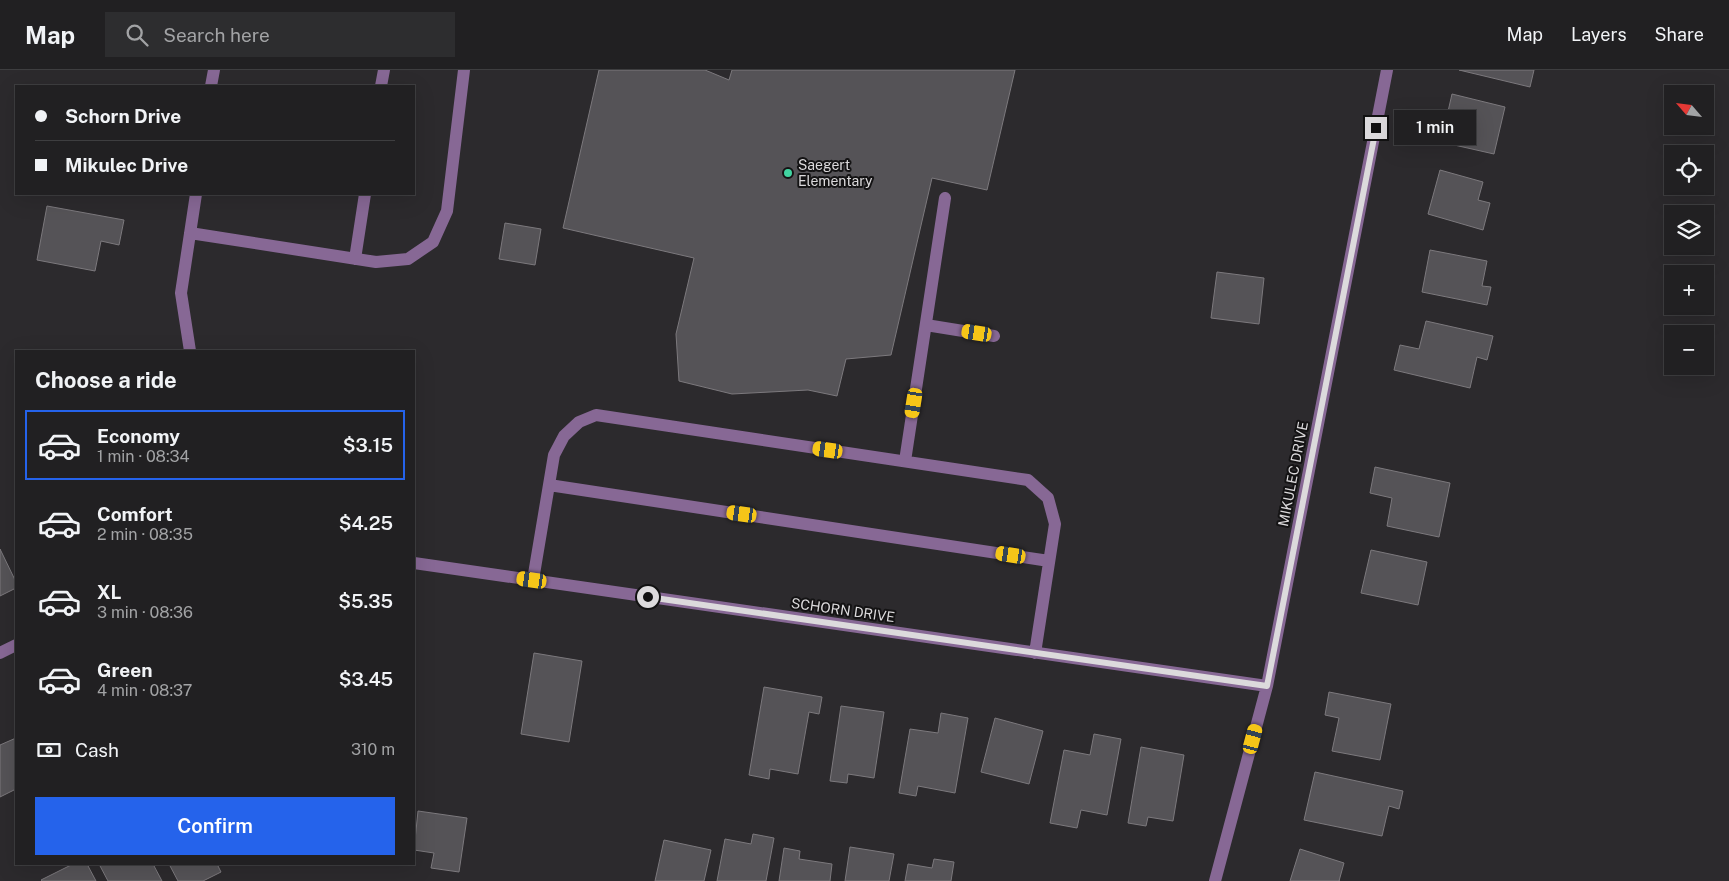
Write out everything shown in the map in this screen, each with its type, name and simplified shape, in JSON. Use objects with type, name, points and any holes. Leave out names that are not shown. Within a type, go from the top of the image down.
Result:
[{"type":"street","points":[[211,85],[214,70]]},
{"type":"street","points":[[381,85],[384,70]]},
{"type":"street","points":[[190,233],[376,262],[408,259],[433,242],[447,211],[464,70]]},
{"type":"street","name":"MIKULEC DRIVE","points":[[1215,881],[1267,686],[1387,70]]},
{"type":"street","points":[[190,350],[181,293],[196,195]]},
{"type":"street","points":[[355,259],[365,195]]},
{"type":"street","points":[[905,461],[945,198]]},
{"type":"street","points":[[926,324],[994,336]]},
{"type":"street","points":[[532,580],[554,455],[564,436],[578,422],[596,415],[1028,480],[1048,498],[1055,524],[1035,653]]},
{"type":"street","points":[[549,485],[1050,561]]},
{"type":"street","name":"SCHORN DRIVE","points":[[415,563],[1267,686]]},
{"type":"street","points":[[0,653],[15,646]]},
{"type":"building","points":[[599,70],[705,70],[729,80],[732,70],[1015,70],[987,190],[932,178],[891,355],[846,359],[837,396],[808,390],[732,394],[679,381],[676,334],[694,258],[563,228]]},
{"type":"building","points":[[1459,70],[1534,70],[1530,87]]},
{"type":"building","points":[[1452,94],[1505,107],[1494,154],[1441,142]]},
{"type":"building","points":[[1440,170],[1483,182],[1478,200],[1490,203],[1483,230],[1428,214]]},
{"type":"building","points":[[47,206],[124,220],[119,245],[101,241],[95,271],[37,260]]},
{"type":"building","points":[[505,223],[541,229],[535,265],[499,259]]},
{"type":"building","points":[[1430,250],[1487,261],[1482,286],[1491,287],[1487,305],[1422,292]]},
{"type":"building","points":[[1217,272],[1264,278],[1259,324],[1211,318]]},
{"type":"building","points":[[1426,321],[1493,336],[1487,360],[1477,357],[1470,388],[1394,370],[1400,345],[1419,349]]},
{"type":"building","points":[[1375,467],[1450,483],[1439,537],[1387,526],[1392,498],[1370,493]]},
{"type":"building","points":[[0,549],[15,580],[15,588],[0,596]]},
{"type":"building","points":[[1371,550],[1427,562],[1418,605],[1361,593]]},
{"type":"building","points":[[534,653],[582,661],[569,742],[521,734]]},
{"type":"building","points":[[764,687],[822,697],[819,714],[809,712],[798,774],[770,769],[769,779],[749,775]]},
{"type":"building","points":[[1329,692],[1391,704],[1380,760],[1332,751],[1339,718],[1325,715]]},
{"type":"building","points":[[841,706],[884,712],[874,778],[848,774],[847,783],[830,781]]},
{"type":"building","points":[[941,713],[968,718],[955,793],[918,786],[916,796],[899,793],[910,729],[938,733]]},
{"type":"building","points":[[995,718],[1043,731],[1029,784],[981,772]]},
{"type":"building","points":[[1094,734],[1121,739],[1107,815],[1081,810],[1077,828],[1050,823],[1064,750],[1090,755]]},
{"type":"building","points":[[15,738],[15,790],[0,797],[0,745]]},
{"type":"building","points":[[1141,747],[1184,755],[1173,821],[1148,817],[1146,826],[1128,823]]},
{"type":"building","points":[[1315,772],[1403,791],[1399,809],[1389,806],[1382,836],[1304,820]]},
{"type":"building","points":[[418,811],[467,818],[459,872],[431,868],[434,853],[415,850]]},
{"type":"building","points":[[753,834],[774,838],[766,881],[717,881],[725,839],[751,844]]},
{"type":"building","points":[[664,840],[711,850],[704,881],[655,881]]},
{"type":"building","points":[[850,847],[894,854],[889,881],[845,881]]},
{"type":"building","points":[[784,848],[800,851],[799,859],[832,864],[830,881],[779,881]]},
{"type":"building","points":[[1300,849],[1344,863],[1339,881],[1290,881]]},
{"type":"building","points":[[934,859],[954,862],[951,881],[905,881],[908,864],[932,868]]},
{"type":"building","points":[[71,865],[88,865],[96,881],[42,881]]},
{"type":"building","points":[[100,865],[154,865],[162,881],[108,881]]},
{"type":"building","points":[[170,865],[218,865],[221,872],[203,881],[178,881]]},
{"type":"place","name":"Saegert Elementary","points":[[788,173]]},
{"type":"route","points":[[648,597],[1267,686],[1376,128]]}]
